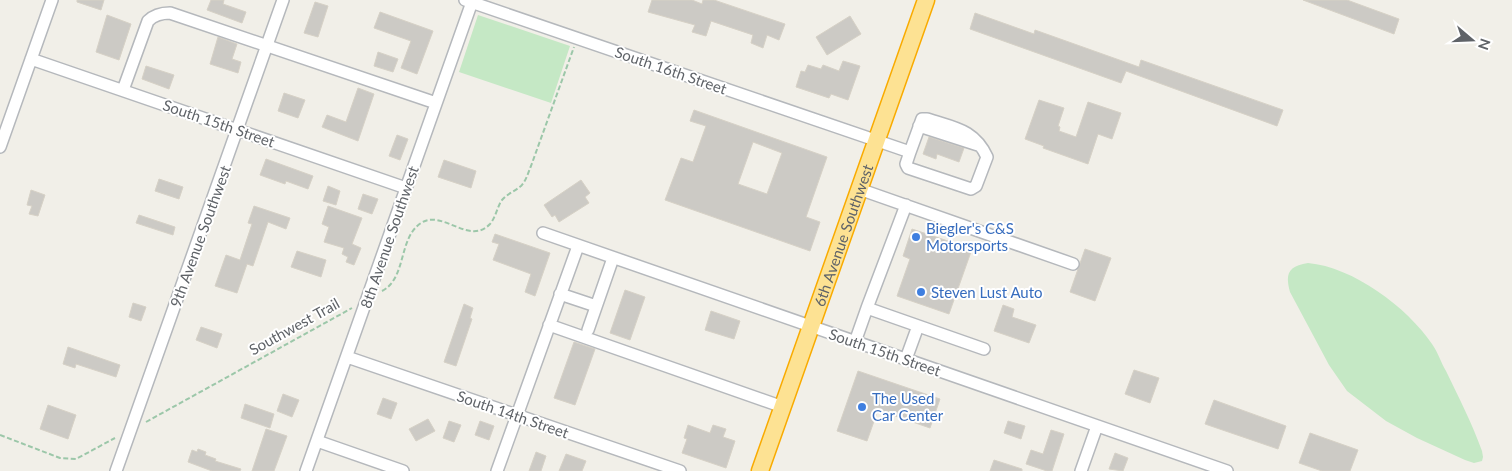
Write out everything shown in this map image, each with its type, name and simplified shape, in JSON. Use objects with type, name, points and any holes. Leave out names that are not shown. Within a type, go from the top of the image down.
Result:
[{"type":"highway","name":"6th Avenue Southwest","points":[[760,471],[926,0]]},
{"type":"street","points":[[0,147],[5,118],[31,59],[52,0]]},
{"type":"street","name":"9th Avenue Southwest","points":[[120,470],[130,430],[283,0]]},
{"type":"street","name":"South 16th Street","points":[[468,1],[910,152]]},
{"type":"street","name":"8th Avenue Southwest","points":[[306,471],[436,103],[468,1]]},
{"type":"street","points":[[123,90],[148,21],[152,17],[164,13],[179,16],[436,103]]},
{"type":"street","name":"South 15th Street","points":[[31,59],[406,188]]},
{"type":"street","points":[[922,119],[927,119],[967,132],[982,147],[987,157],[976,186],[971,189],[908,168],[906,164],[910,152],[922,119]]},
{"type":"street","points":[[859,189],[1073,264]]},
{"type":"street","points":[[855,342],[906,205]]},
{"type":"street","name":"South 15th Street","points":[[543,234],[1227,471]]},
{"type":"street","points":[[497,471],[578,246]]},
{"type":"street","points":[[588,330],[613,258]]},
{"type":"street","points":[[560,294],[596,306]]},
{"type":"street","points":[[868,308],[984,349]]},
{"type":"street","points":[[549,325],[782,407]]},
{"type":"street","points":[[906,359],[918,326]]},
{"type":"street","name":"South 14th Street","points":[[346,357],[680,471]]},
{"type":"street","points":[[1081,471],[1097,426]]},
{"type":"street","points":[[316,441],[403,471]]},
{"type":"path","name":"Southwest Trail","points":[[0,435],[60,458],[76,459],[386,289],[397,274],[411,234],[420,224],[433,220],[466,230],[482,230],[490,224],[503,200],[522,185],[531,166],[577,39]]},
{"type":"green space","points":[[478,15],[570,46],[551,103],[459,72]]},
{"type":"green space","points":[[1308,263],[1343,272],[1378,291],[1394,303],[1421,330],[1436,350],[1474,430],[1482,451],[1482,461],[1474,463],[1465,460],[1417,438],[1386,421],[1347,391],[1329,365],[1290,292],[1288,276],[1290,272],[1296,266]]},
{"type":"building","points":[[77,0],[104,0],[101,10],[77,2]]},
{"type":"building","points":[[211,0],[224,0],[223,4],[246,12],[242,23],[207,10]]},
{"type":"building","points":[[652,0],[692,0],[702,4],[703,0],[714,0],[785,24],[779,40],[767,35],[763,48],[751,43],[753,35],[711,21],[706,36],[692,32],[695,25],[648,12]]},
{"type":"building","points":[[1303,0],[1347,0],[1399,19],[1394,34]]},
{"type":"building","points":[[315,2],[328,6],[318,37],[304,33]]},
{"type":"building","points":[[380,12],[433,31],[417,74],[401,68],[411,41],[374,28]]},
{"type":"building","points":[[975,13],[1034,34],[1035,30],[1139,67],[1141,60],[1283,110],[1277,126],[1126,71],[1121,83],[970,29]]},
{"type":"building","points":[[107,15],[131,24],[119,60],[96,52]]},
{"type":"building","points":[[850,16],[861,34],[827,55],[816,37]]},
{"type":"building","points":[[218,37],[237,44],[232,59],[241,62],[238,73],[210,64]]},
{"type":"building","points":[[378,52],[398,59],[393,72],[374,66]]},
{"type":"building","points":[[843,61],[860,66],[848,100],[831,94],[829,98],[796,87],[801,71],[805,72],[808,65],[821,69],[823,65],[839,71]]},
{"type":"building","points":[[146,66],[174,75],[169,89],[142,79]]},
{"type":"building","points":[[358,88],[374,94],[358,141],[322,127],[327,115],[346,122]]},
{"type":"building","points":[[284,93],[305,100],[298,118],[278,111]]},
{"type":"building","points":[[1039,100],[1064,108],[1058,126],[1060,127],[1059,131],[1076,137],[1088,102],[1121,113],[1112,139],[1098,134],[1088,164],[1043,148],[1044,146],[1025,139]]},
{"type":"building","points":[[694,110],[827,157],[806,217],[820,222],[810,251],[665,200],[681,158],[693,162],[706,126],[690,121]],"holes":[[[753,142],[782,153],[767,194],[738,184]]]},
{"type":"building","points":[[397,135],[408,139],[400,160],[389,156]]},
{"type":"building","points":[[929,137],[964,148],[959,162],[937,154],[936,159],[923,154]]},
{"type":"building","points":[[266,159],[313,176],[308,189],[286,181],[285,184],[260,175]]},
{"type":"building","points":[[444,160],[476,171],[471,188],[438,177]]},
{"type":"building","points":[[159,179],[183,187],[179,199],[155,191]]},
{"type":"building","points":[[581,180],[590,193],[585,197],[589,203],[559,222],[555,215],[552,217],[544,205]]},
{"type":"building","points":[[328,186],[340,191],[336,205],[323,201]]},
{"type":"building","points":[[31,190],[45,195],[38,216],[29,214],[32,206],[27,205]]},
{"type":"building","points":[[363,194],[378,199],[372,214],[358,209]]},
{"type":"building","points":[[254,206],[290,218],[286,229],[268,222],[253,266],[247,264],[237,293],[215,286],[226,255],[240,260],[252,224],[248,223]]},
{"type":"building","points":[[328,206],[362,218],[352,244],[361,248],[354,265],[346,262],[348,257],[342,254],[344,248],[324,242],[329,227],[322,224]]},
{"type":"building","points":[[139,215],[175,227],[173,235],[136,223]]},
{"type":"building","points":[[912,229],[972,249],[949,314],[897,296],[910,259],[903,256]]},
{"type":"building","points":[[495,234],[550,253],[535,296],[525,292],[531,274],[493,260],[499,244],[492,242]]},
{"type":"building","points":[[1085,249],[1111,258],[1095,301],[1070,292]]},
{"type":"building","points":[[297,251],[326,260],[321,277],[291,267]]},
{"type":"building","points":[[625,290],[645,297],[630,340],[610,333]]},
{"type":"building","points":[[133,303],[146,307],[141,321],[129,317]]},
{"type":"building","points":[[464,304],[473,308],[470,318],[472,319],[456,366],[444,362]]},
{"type":"building","points":[[1003,305],[1014,309],[1012,317],[1036,325],[1029,343],[994,331]]},
{"type":"building","points":[[711,311],[740,321],[734,339],[705,330]]},
{"type":"building","points":[[201,327],[222,334],[217,348],[196,340]]},
{"type":"building","points":[[574,342],[595,349],[575,405],[554,398]]},
{"type":"building","points":[[68,347],[120,365],[116,377],[76,364],[75,368],[63,364]]},
{"type":"building","points":[[1134,370],[1159,378],[1150,403],[1125,394]]},
{"type":"building","points":[[858,371],[940,399],[930,428],[878,410],[867,441],[837,431]]},
{"type":"building","points":[[283,394],[299,400],[292,417],[277,411]]},
{"type":"building","points":[[383,398],[397,403],[391,419],[377,414]]},
{"type":"building","points":[[1214,400],[1286,426],[1278,449],[1205,424]]},
{"type":"building","points":[[245,404],[274,414],[270,428],[241,418]]},
{"type":"building","points":[[48,405],[76,415],[68,439],[40,429]]},
{"type":"building","points":[[428,419],[435,431],[416,441],[409,429]]},
{"type":"building","points":[[449,421],[461,425],[454,442],[443,438]]},
{"type":"building","points":[[480,421],[494,426],[489,440],[475,435]]},
{"type":"building","points":[[1008,421],[1025,426],[1021,439],[1004,433]]},
{"type":"building","points":[[688,425],[710,433],[713,425],[726,429],[723,437],[735,441],[726,468],[682,453],[687,439],[684,438]]},
{"type":"building","points":[[266,429],[287,436],[274,471],[252,471]]},
{"type":"building","points":[[1051,430],[1064,434],[1052,471],[1026,464],[1031,450],[1043,454]]},
{"type":"building","points":[[1310,433],[1358,450],[1350,471],[1322,471],[1299,463]]},
{"type":"building","points":[[198,449],[206,452],[205,455],[216,459],[215,461],[241,469],[240,471],[212,471],[188,462],[192,450],[197,452]]},
{"type":"building","points":[[536,452],[546,456],[541,471],[529,471]]},
{"type":"building","points":[[1115,453],[1128,458],[1123,471],[1109,469]]},
{"type":"building","points":[[566,454],[586,461],[582,471],[559,471]]},
{"type":"building","points":[[994,460],[1022,469],[1022,471],[990,471]]},
{"type":"place","name":"Biegler's C&S Motorsports","points":[[916,237]]},
{"type":"place","name":"Steven Lust Auto","points":[[921,292]]},
{"type":"place","name":"The Used Car Center","points":[[862,407]]}]
